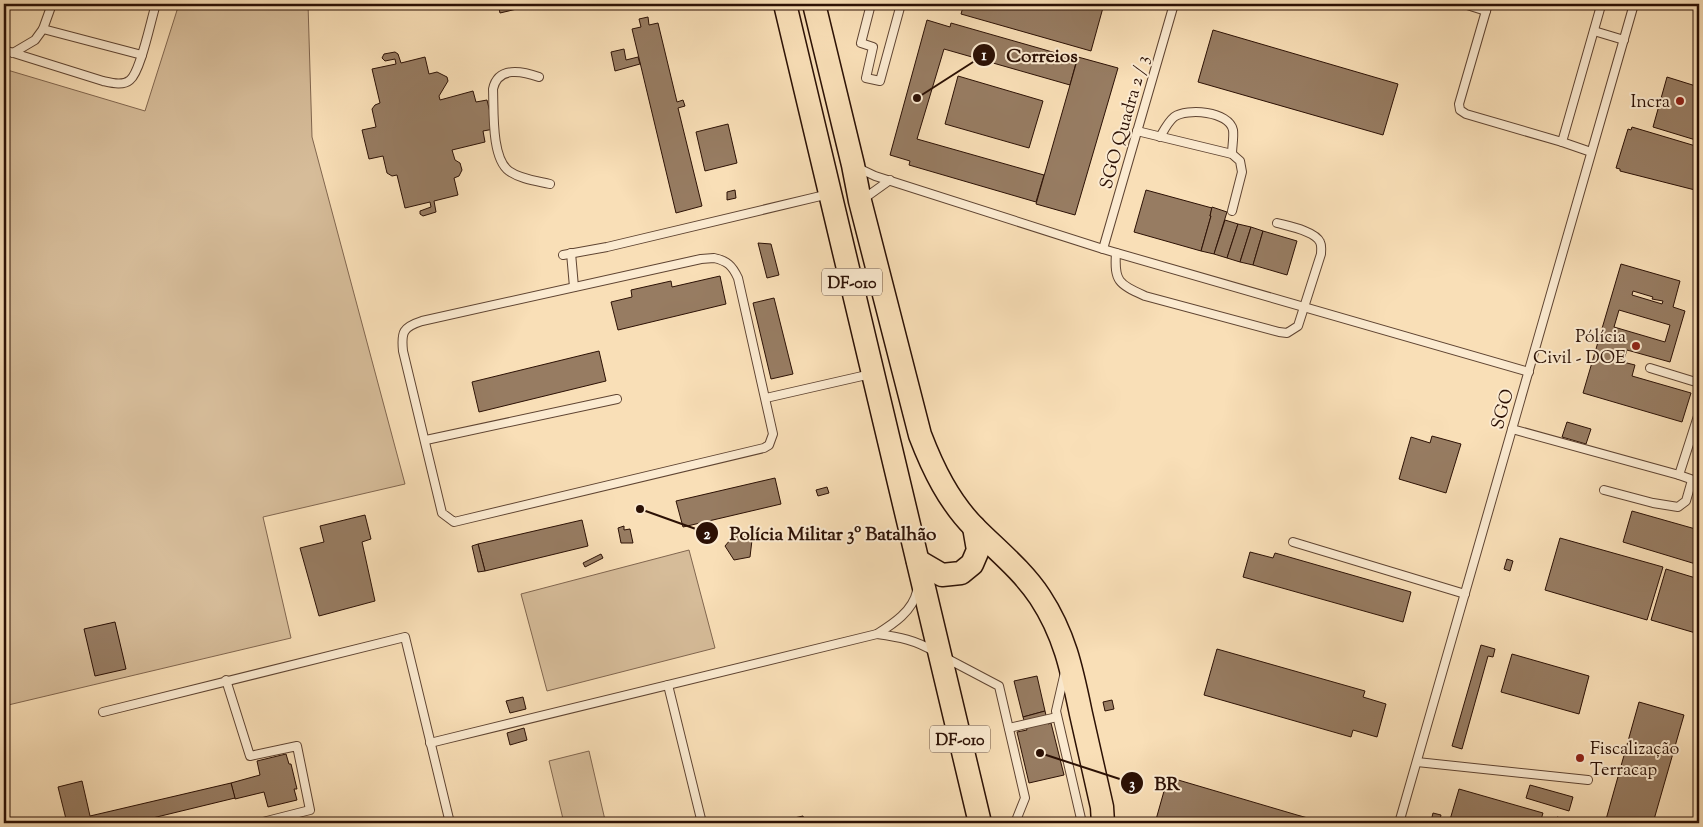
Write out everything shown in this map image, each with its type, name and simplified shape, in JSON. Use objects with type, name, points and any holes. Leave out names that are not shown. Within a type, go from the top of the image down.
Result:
[{"type":"main road","name":"DF-010","points":[[785,4],[980,823]]},
{"type":"main road","name":"DF-010","points":[[814,4],[860,201],[920,435],[930,462],[945,490],[974,527],[1010,561],[1039,596],[1054,620],[1068,657],[1102,807],[1103,823]]},
{"type":"main road","points":[[919,568],[942,575],[961,574],[972,564],[978,550],[974,527]]},
{"type":"lane","points":[[13,53],[35,40],[43,29],[52,4]]},
{"type":"lane","points":[[4,50],[115,84],[124,83],[131,80],[135,73],[156,4]]},
{"type":"lane","points":[[871,4],[861,43],[873,47],[866,78],[880,82],[901,4]]},
{"type":"lane","name":"SGO Quadra 2 / 3","points":[[1103,249],[1174,4]]},
{"type":"lane","points":[[1464,4],[1487,7],[1459,104],[1460,110],[1466,114],[1592,152]]},
{"type":"lane","points":[[1562,142],[1600,4]]},
{"type":"lane","name":"SGO","points":[[1399,823],[1634,4]]},
{"type":"lane","points":[[43,29],[142,55]]},
{"type":"lane","points":[[1594,31],[1624,40]]},
{"type":"lane","points":[[539,77],[525,72],[517,72],[501,75],[495,81],[493,89],[497,151],[501,162],[509,171],[522,177],[550,184]]},
{"type":"lane","points":[[1160,137],[1175,116],[1191,112],[1217,115],[1228,121],[1233,130],[1232,154]]},
{"type":"lane","points":[[1137,131],[1232,154],[1240,160],[1242,172],[1232,211]]},
{"type":"lane","points":[[853,165],[890,180],[1103,249],[1529,372]]},
{"type":"lane","points":[[860,201],[890,180]]},
{"type":"lane","points":[[574,287],[567,254],[607,247],[830,194]]},
{"type":"lane","points":[[1116,252],[1115,271],[1119,280],[1128,288],[1145,296],[1287,333],[1298,326],[1321,254],[1322,245],[1313,234],[1277,223]]},
{"type":"lane","points":[[714,258],[725,260],[733,268],[738,278],[766,398],[772,434],[769,445],[764,448],[454,522],[442,513],[426,440],[403,351],[403,333],[407,327],[422,321],[701,259],[714,258]]},
{"type":"lane","points":[[1650,368],[1699,383]]},
{"type":"lane","points":[[766,398],[873,373]]},
{"type":"lane","points":[[426,440],[617,399]]},
{"type":"lane","points":[[1679,475],[1699,413]]},
{"type":"lane","points":[[1512,429],[1696,481],[1686,501],[1678,507],[1653,503],[1604,490]]},
{"type":"lane","points":[[1293,542],[1465,594]]},
{"type":"lane","points":[[430,743],[877,634],[898,620],[916,598],[919,568]]},
{"type":"lane","points":[[877,634],[908,638],[999,686],[1025,798],[1015,823]]},
{"type":"lane","points":[[102,712],[405,637],[450,823]]},
{"type":"lane","points":[[1068,657],[1056,711],[1082,823]]},
{"type":"lane","points":[[226,680],[250,756],[297,746],[310,810],[259,823]]},
{"type":"lane","points":[[668,685],[702,823]]},
{"type":"lane","points":[[1009,728],[1057,717]]},
{"type":"lane","points":[[1417,762],[1588,780]]},
{"type":"shaded area","points":[[179,4],[308,4],[312,137],[405,484],[263,517],[291,638],[4,706],[4,69],[145,111]]},
{"type":"shaded area","points":[[689,550],[715,648],[547,691],[521,594]]},
{"type":"shaded area","points":[[589,751],[605,820],[590,823],[564,823],[549,761]]},
{"type":"building","points":[[498,4],[538,4],[500,13]]},
{"type":"building","points":[[952,4],[1104,4],[1091,51],[961,14],[963,7]]},
{"type":"building","points":[[648,17],[649,25],[658,23],[677,102],[683,100],[685,106],[678,108],[702,206],[676,213],[632,29],[641,27],[639,19]]},
{"type":"building","points":[[927,20],[950,27],[951,23],[1077,59],[1070,85],[944,49],[917,139],[1044,175],[1036,202],[909,165],[910,161],[890,155]]},
{"type":"building","points":[[1213,30],[1398,84],[1383,135],[1198,82]]},
{"type":"building","points":[[624,49],[626,60],[638,57],[640,64],[615,71],[611,52]]},
{"type":"building","points":[[395,52],[398,54],[401,63],[425,57],[429,74],[437,72],[447,77],[448,81],[439,96],[440,100],[473,91],[476,102],[487,100],[494,129],[483,131],[485,142],[452,150],[455,160],[460,163],[462,170],[459,176],[454,178],[458,195],[434,201],[436,212],[423,216],[420,214],[420,211],[431,207],[430,202],[405,208],[397,175],[392,176],[387,173],[383,156],[369,159],[362,130],[376,127],[372,109],[380,103],[372,69],[396,64],[395,59],[385,61],[382,58],[384,54]]},
{"type":"building","points":[[1078,57],[1118,68],[1075,215],[1036,204]]},
{"type":"building","points":[[958,76],[1043,101],[1029,148],[945,124]]},
{"type":"building","name":"Incra","points":[[1667,77],[1699,87],[1699,141],[1653,127]]},
{"type":"building","points":[[728,124],[737,163],[705,171],[696,132]]},
{"type":"building","points":[[1632,127],[1699,147],[1699,191],[1620,171],[1620,169],[1616,168],[1628,129],[1631,130]]},
{"type":"building","points":[[735,190],[736,198],[727,200],[727,192]]},
{"type":"building","points":[[1146,190],[1212,208],[1201,251],[1134,232]]},
{"type":"building","points":[[1212,207],[1227,212],[1214,254],[1201,251]]},
{"type":"building","points":[[1225,220],[1238,224],[1227,258],[1214,254]]},
{"type":"building","points":[[1238,224],[1251,227],[1240,262],[1227,258]]},
{"type":"building","points":[[1251,227],[1263,231],[1253,265],[1240,262]]},
{"type":"building","points":[[1263,231],[1297,241],[1287,275],[1253,265]]},
{"type":"building","points":[[758,243],[771,244],[779,275],[767,278]]},
{"type":"building","name":"Pólícia Civil - DOE","points":[[1621,264],[1680,281],[1673,307],[1685,311],[1670,362],[1627,350],[1623,362],[1635,365],[1632,376],[1691,393],[1682,422],[1583,393]],"holes":[[[1633,291],[1653,297],[1652,299],[1663,301],[1662,304],[1632,295]],[[1619,310],[1670,325],[1665,342],[1614,327]]]},
{"type":"building","points":[[720,276],[726,304],[618,330],[611,302],[632,297],[631,290],[671,281],[672,287]]},
{"type":"building","points":[[774,298],[793,374],[771,379],[753,303]]},
{"type":"building","points":[[599,351],[606,381],[479,412],[472,382]]},
{"type":"building","points":[[1567,422],[1591,429],[1586,444],[1562,437]]},
{"type":"building","points":[[1432,436],[1461,444],[1446,493],[1399,479],[1411,437],[1430,443]]},
{"type":"building","points":[[775,478],[781,504],[683,527],[676,501]]},
{"type":"building","points":[[827,487],[829,493],[818,496],[816,490]]},
{"type":"building","points":[[1632,511],[1699,530],[1699,565],[1623,542]]},
{"type":"building","points":[[365,515],[371,539],[362,542],[375,601],[319,616],[300,548],[324,542],[320,526]]},
{"type":"building","points":[[582,520],[588,546],[485,571],[478,544]]},
{"type":"building","points":[[624,526],[624,530],[630,529],[633,543],[621,543],[618,528]]},
{"type":"building","points":[[736,533],[752,540],[750,557],[734,560],[725,546]]},
{"type":"building","points":[[1560,538],[1663,567],[1647,620],[1545,590]]},
{"type":"building","points":[[478,544],[485,571],[478,572],[472,546]]},
{"type":"building","points":[[1250,552],[1273,558],[1275,553],[1411,592],[1403,622],[1243,577]]},
{"type":"building","points":[[601,554],[603,558],[585,567],[583,563]]},
{"type":"building","points":[[1507,559],[1513,561],[1510,571],[1504,569]]},
{"type":"building","points":[[1666,569],[1699,579],[1699,634],[1651,620]]},
{"type":"building","points":[[115,622],[126,669],[95,676],[84,629]]},
{"type":"building","points":[[1481,645],[1495,649],[1493,657],[1488,656],[1462,749],[1452,746]]},
{"type":"building","points":[[1217,649],[1365,691],[1363,697],[1386,704],[1377,737],[1353,730],[1351,737],[1204,695]]},
{"type":"building","points":[[1512,654],[1589,676],[1579,714],[1501,692]]},
{"type":"building","points":[[1037,676],[1045,711],[1023,717],[1014,681]]},
{"type":"building","points":[[523,697],[526,709],[510,713],[506,701]]},
{"type":"building","points":[[1112,700],[1114,709],[1105,711],[1103,702]]},
{"type":"building","points":[[1639,702],[1684,715],[1653,823],[1605,823]]},
{"type":"building","points":[[1045,711],[1048,724],[1051,723],[1064,775],[1029,783],[1017,732],[1027,730],[1023,717]]},
{"type":"building","points":[[524,728],[527,740],[510,745],[507,733]]},
{"type":"building","points":[[286,754],[289,764],[291,764],[297,789],[294,789],[297,800],[268,807],[264,792],[235,799],[231,783],[260,775],[257,761]]},
{"type":"building","points":[[1168,777],[1297,815],[1326,823],[1155,823]]},
{"type":"building","points":[[82,781],[90,816],[231,783],[235,798],[132,823],[67,823],[58,787]]},
{"type":"building","points":[[1530,785],[1573,797],[1569,811],[1526,798]]},
{"type":"building","points":[[1459,789],[1543,813],[1540,823],[1449,823]]},
{"type":"building","points":[[1433,813],[1441,815],[1439,823],[1431,821]]},
{"type":"building","points":[[803,816],[805,823],[772,823]]},
{"type":"building","points":[[1557,817],[1578,823],[1555,823]]},
{"type":"place","name":"Correios","points":[[917,98]]},
{"type":"place","name":"Incra","points":[[1680,101]]},
{"type":"place","name":"Pólícia Civil - DOE","points":[[1636,346]]},
{"type":"place","name":"Polícia Militar 3º Batalhão","points":[[640,509]]},
{"type":"place","name":"BR","points":[[1040,753]]},
{"type":"place","name":"Fiscalização Terracap","points":[[1580,758]]}]
